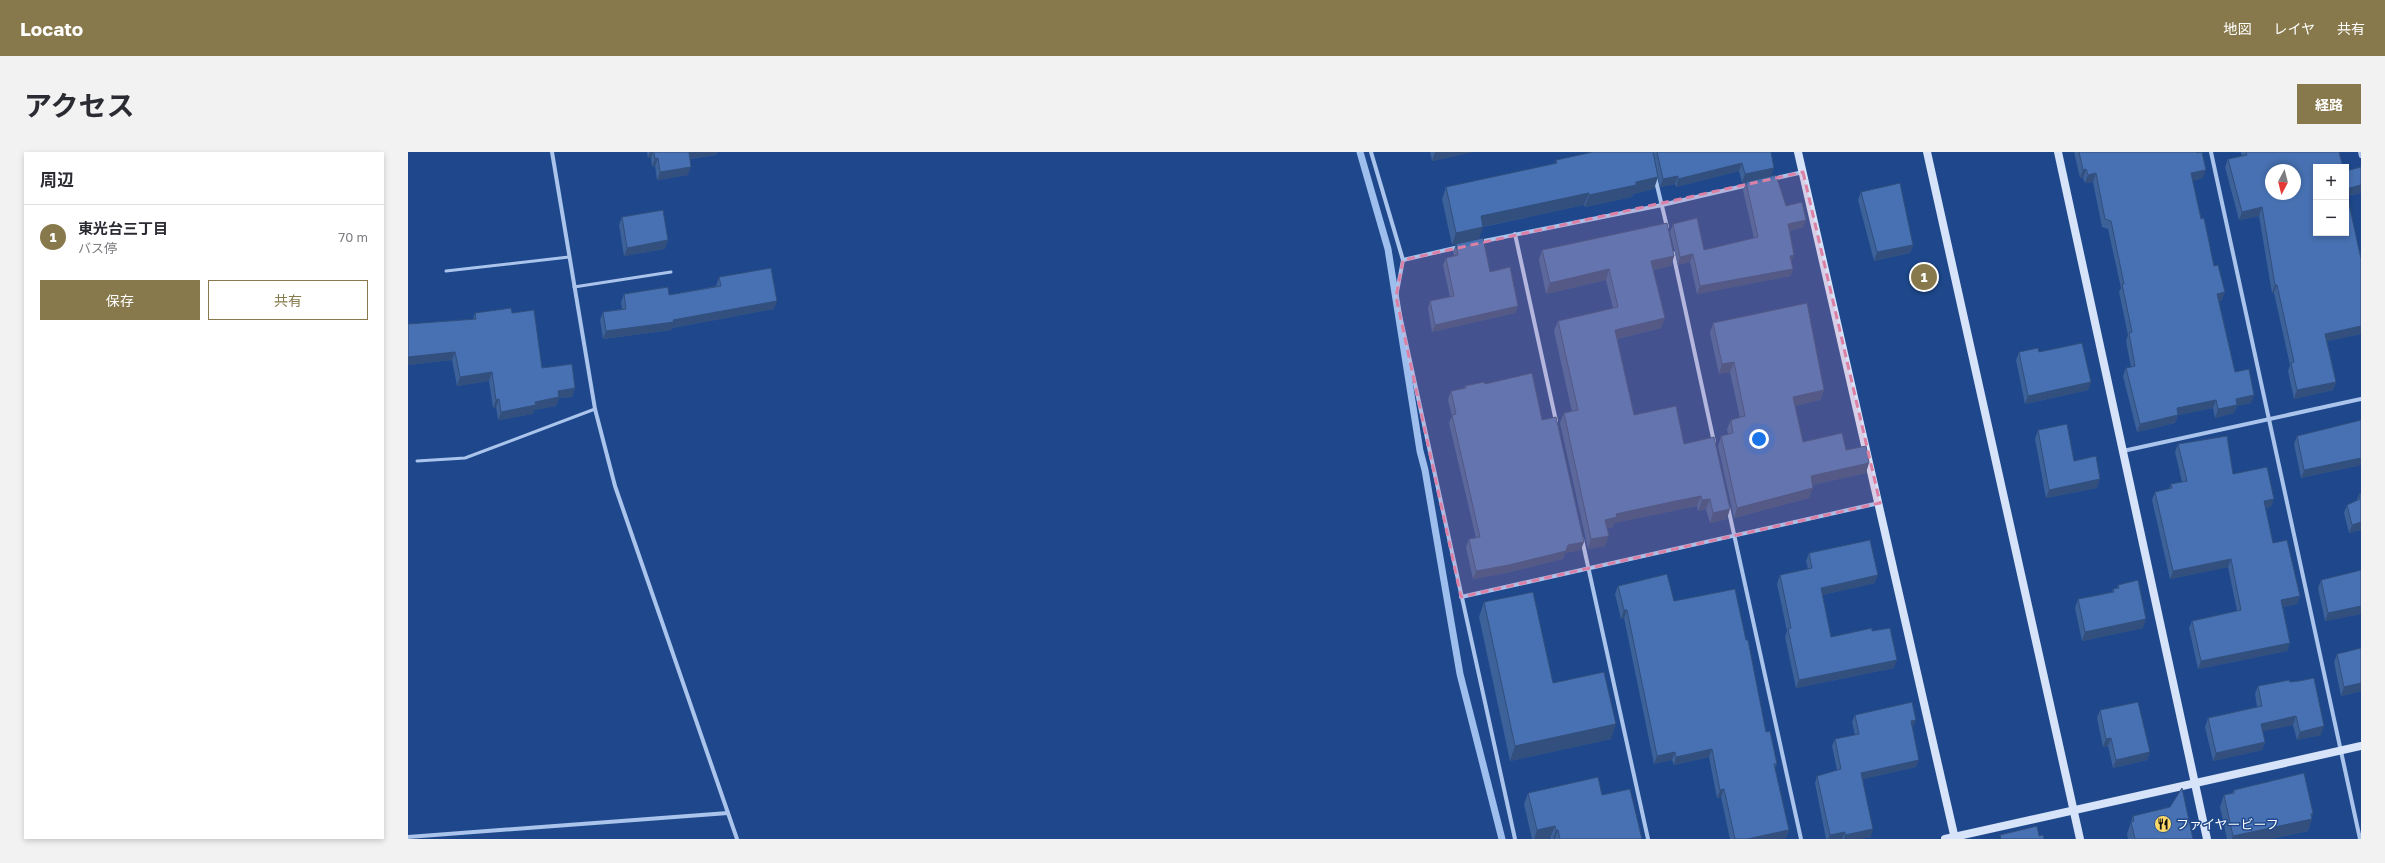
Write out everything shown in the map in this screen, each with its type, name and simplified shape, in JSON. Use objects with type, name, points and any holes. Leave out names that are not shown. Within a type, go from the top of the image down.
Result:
[{"type":"street","points":[[552,152],[595,409],[615,486],[630,534],[737,839]]},
{"type":"street","points":[[1371,152],[1403,260],[1396,297],[1515,839]]},
{"type":"street","points":[[1798,152],[1880,503],[1955,838]]},
{"type":"street","points":[[1927,152],[2080,839]]},
{"type":"street","points":[[2058,152],[2207,839]]},
{"type":"street","points":[[2211,152],[2360,839]]},
{"type":"street","points":[[2360,152],[2361,156]]},
{"type":"street","points":[[1766,181],[1803,172]]},
{"type":"street","points":[[1654,175],[1669,236]]},
{"type":"street","points":[[1470,244],[1662,205],[1751,184]]},
{"type":"street","points":[[1515,234],[1558,428]]},
{"type":"street","points":[[1670,244],[1716,450]]},
{"type":"street","points":[[1403,260],[1463,246]]},
{"type":"street","points":[[2122,452],[2361,399]]},
{"type":"street","points":[[1461,597],[1589,569],[1734,534],[1880,503]]},
{"type":"street","points":[[1728,504],[1801,839]]},
{"type":"street","points":[[1580,530],[1648,839]]},
{"type":"street","points":[[1944,839],[1955,838],[2361,746]]},
{"type":"street","points":[[408,837],[728,813]]},
{"type":"lane","points":[[446,271],[569,257]]},
{"type":"lane","points":[[574,287],[671,272]]},
{"type":"lane","points":[[417,461],[465,458],[595,409]]},
{"type":"highlighted area","points":[[1803,172],[1880,503],[1461,597],[1396,297],[1403,260]]},
{"type":"building","points":[[654,152],[689,152],[691,167],[660,172],[658,158],[655,159]]},
{"type":"building","points":[[1593,152],[1653,152],[1658,177],[1636,182],[1636,185],[1589,195],[1589,193],[1481,216],[1483,227],[1456,233],[1446,187],[1557,163],[1556,160]]},
{"type":"building","points":[[1657,152],[1771,152],[1774,168],[1745,174],[1742,163],[1678,179],[1678,176],[1663,179]]},
{"type":"building","points":[[2079,152],[2202,152],[2206,170],[2191,173],[2201,219],[2204,218],[2214,266],[2218,265],[2225,292],[2217,294],[2235,372],[2249,369],[2254,395],[2236,399],[2237,405],[2218,409],[2216,400],[2177,408],[2178,415],[2140,424],[2126,368],[2135,366],[2129,333],[2132,332],[2111,221],[2105,219],[2096,173],[2088,175],[2086,169],[2083,170]]},
{"type":"building","points":[[2246,152],[2339,152],[2342,164],[2313,164],[2313,236],[2349,236],[2349,204],[2361,259],[2361,326],[2325,334],[2336,382],[2297,390],[2291,363],[2294,362],[2277,285],[2275,285],[2262,207],[2242,212],[2228,159],[2247,155]]},
{"type":"building","points":[[2361,167],[2361,185],[2349,188],[2349,170]]},
{"type":"building","points":[[1776,175],[1786,206],[1802,202],[1806,220],[1788,224],[1794,255],[1790,256],[1793,269],[1700,286],[1693,254],[1680,257],[1673,224],[1697,218],[1704,250],[1758,237],[1746,182]]},
{"type":"building","points":[[1900,183],[1913,245],[1877,252],[1861,192]]},
{"type":"building","points":[[663,210],[668,240],[627,248],[622,217]]},
{"type":"building","points":[[1667,223],[1674,256],[1651,261],[1665,318],[1615,330],[1634,415],[1676,406],[1684,444],[1714,437],[1730,509],[1713,513],[1710,499],[1702,500],[1701,496],[1671,502],[1616,514],[1617,517],[1605,520],[1609,536],[1591,539],[1564,413],[1578,410],[1558,321],[1618,307],[1609,269],[1550,283],[1542,250]]},
{"type":"building","points":[[1483,238],[1490,272],[1510,267],[1518,306],[1435,325],[1430,301],[1454,296],[1446,258],[1458,255],[1456,244]]},
{"type":"building","points":[[771,268],[777,301],[673,320],[674,322],[606,331],[603,312],[626,309],[624,294],[668,287],[669,295],[721,286],[719,277]]},
{"type":"building","points":[[1807,303],[1824,390],[1793,397],[1803,442],[1842,433],[1846,450],[1866,446],[1869,463],[1811,476],[1813,488],[1737,508],[1721,436],[1733,433],[1731,420],[1745,416],[1734,362],[1722,364],[1713,323]]},
{"type":"building","points":[[511,308],[512,313],[534,310],[542,368],[572,364],[575,388],[558,391],[559,397],[535,402],[536,405],[501,412],[499,399],[496,400],[492,372],[460,377],[455,352],[408,357],[408,324],[476,319],[475,313]]},
{"type":"building","points":[[2082,343],[2091,382],[2028,396],[2019,352],[2038,348],[2039,352]]},
{"type":"building","points":[[1532,373],[1542,420],[1556,417],[1584,542],[1568,545],[1566,551],[1509,565],[1476,571],[1469,539],[1480,537],[1452,415],[1456,414],[1451,391],[1466,388],[1465,386],[1484,382],[1485,384]]},
{"type":"building","points":[[2361,420],[2361,458],[2304,470],[2297,436]]},
{"type":"building","points":[[2067,424],[2074,461],[2096,456],[2100,479],[2049,490],[2038,430]]},
{"type":"building","points":[[2227,436],[2233,474],[2267,467],[2274,499],[2264,501],[2273,543],[2287,540],[2300,596],[2281,600],[2290,643],[2201,661],[2192,621],[2241,610],[2231,559],[2173,571],[2155,492],[2172,488],[2171,484],[2187,481],[2178,444]]},
{"type":"building","points":[[2359,494],[2361,494],[2361,522],[2352,525],[2347,505],[2360,499]]},
{"type":"building","points":[[1870,540],[1878,575],[1821,588],[1831,637],[1872,628],[1872,631],[1890,628],[1897,660],[1799,680],[1788,629],[1791,628],[1780,575],[1812,568],[1809,553]]},
{"type":"building","points":[[2361,570],[2361,606],[2328,613],[2321,580]]},
{"type":"building","points":[[1667,574],[1674,601],[1735,589],[1746,640],[1748,640],[1766,732],[1770,731],[1777,764],[1774,764],[1789,830],[1747,839],[1735,839],[1724,789],[1720,790],[1712,749],[1676,757],[1675,752],[1657,756],[1627,610],[1624,610],[1618,586]]},
{"type":"building","points":[[2138,580],[2146,619],[2085,632],[2078,599],[2114,592],[2113,589],[2119,588],[2118,585]]},
{"type":"building","points":[[1533,592],[1553,683],[1604,672],[1616,724],[1515,746],[1484,602]]},
{"type":"building","points":[[2361,648],[2361,683],[2344,687],[2337,654]]},
{"type":"building","points":[[2314,678],[2324,726],[2300,732],[2296,716],[2261,724],[2265,742],[2216,753],[2208,718],[2262,706],[2258,686],[2289,680],[2290,682]]},
{"type":"building","points":[[1912,702],[1916,720],[1911,721],[1919,760],[1861,773],[1873,829],[1845,835],[1845,832],[1830,835],[1817,776],[1841,769],[1835,739],[1859,734],[1855,715]]},
{"type":"building","points":[[2138,702],[2150,752],[2116,760],[2111,738],[2106,739],[2100,710]]},
{"type":"building","points":[[2304,773],[2313,813],[2311,814],[2312,819],[2233,836],[2224,795],[2234,793],[2234,790]]},
{"type":"building","points":[[1598,777],[1602,795],[1630,789],[1642,839],[1560,839],[1558,830],[1556,830],[1555,826],[1537,830],[1528,793]]},
{"type":"building","points":[[2182,788],[2193,839],[2135,839],[2131,822],[2134,821],[2133,816],[2170,807]]},
{"type":"building","points":[[2037,826],[2039,836],[2043,835],[2044,839],[2001,839],[2000,835]]},
{"type":"waterway","points":[[1360,152],[1388,249],[1420,451],[1425,470],[1460,674],[1502,839]]},
{"type":"place","name":"東光台三丁目","points":[[1924,277]]},
{"type":"place","name":"ファイヤービーフ","points":[[2163,824]]}]
